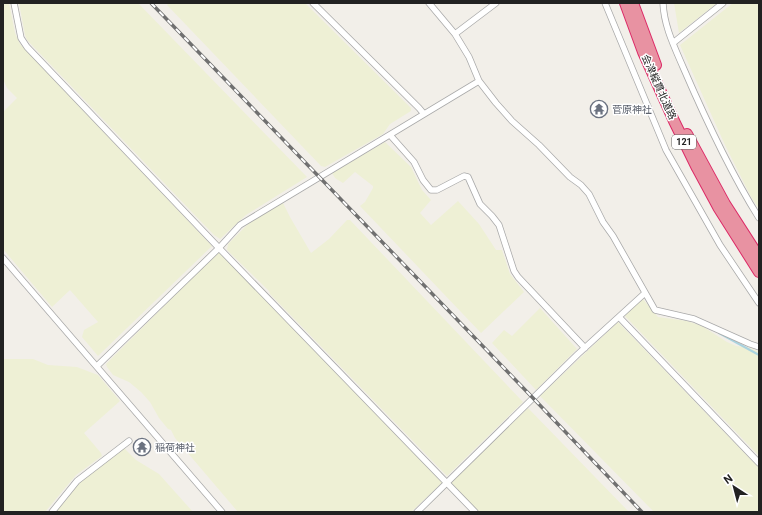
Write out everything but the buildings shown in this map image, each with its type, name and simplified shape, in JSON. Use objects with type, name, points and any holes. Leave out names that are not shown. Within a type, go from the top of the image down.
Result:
[{"type":"highway","name":"会津縦貫北道路","points":[[625,3],[644,52],[690,154],[718,207],[759,272]]},
{"type":"highway","name":"会津縦貫北道路","points":[[633,3],[650,49],[679,118],[725,204],[759,256]]},
{"type":"street","points":[[14,3],[21,38],[24,43],[219,248],[475,512]]},
{"type":"street","points":[[313,3],[424,114]]},
{"type":"street","points":[[428,3],[455,34],[469,56],[480,81],[512,121],[589,194],[603,222],[613,236],[655,310],[694,319],[759,347]]},
{"type":"street","points":[[455,34],[496,3]]},
{"type":"street","points":[[604,3],[666,150],[720,245],[759,302]]},
{"type":"street","points":[[663,3],[665,23],[693,90],[710,127],[759,218]]},
{"type":"street","points":[[673,42],[723,3]]},
{"type":"street","points":[[97,366],[219,248],[240,224],[480,81]]},
{"type":"street","points":[[390,135],[414,162],[423,180],[431,190],[437,190],[464,176],[468,177],[480,204],[499,225],[514,271],[518,277],[585,348]]},
{"type":"street","points":[[3,258],[222,512]]},
{"type":"street","points":[[417,512],[585,348],[645,293]]},
{"type":"street","points":[[618,317],[759,463]]},
{"type":"street","points":[[52,512],[78,481],[129,441]]},
{"type":"green space","points":[[3,3],[9,3],[15,33],[20,44],[212,246],[98,356],[82,337],[84,330],[98,322],[70,290],[52,307],[3,249],[3,112],[17,98],[7,88],[3,79]]},
{"type":"green space","points":[[19,3],[138,3],[307,177],[246,215],[220,239],[214,235],[27,40]]},
{"type":"green space","points":[[169,3],[305,3],[411,108],[411,111],[390,124],[383,134],[325,167],[321,166],[167,5]]},
{"type":"green space","points":[[674,3],[717,3],[679,33]]},
{"type":"green space","points":[[733,3],[759,3],[759,209],[751,197],[725,145],[680,45]]},
{"type":"green space","points":[[385,142],[411,167],[422,190],[431,200],[420,213],[431,225],[458,201],[479,224],[496,250],[502,250],[510,274],[524,292],[481,333],[360,206],[365,202],[373,186],[355,172],[343,183],[335,178],[332,173]]},
{"type":"green space","points":[[282,201],[311,253],[329,239],[347,220],[350,220],[523,402],[447,476],[270,294],[269,291],[227,250],[228,244],[253,219]]},
{"type":"green space","points":[[217,253],[221,253],[443,482],[411,512],[238,512],[175,438],[171,430],[168,429],[159,418],[150,402],[141,392],[129,382],[113,375],[107,367],[106,364]]},
{"type":"green space","points":[[642,298],[658,317],[687,321],[702,326],[727,342],[759,352],[759,456],[624,315]]},
{"type":"green space","points":[[540,308],[577,349],[536,390],[492,343],[504,330],[512,336]]},
{"type":"green space","points":[[618,322],[759,468],[759,512],[654,512],[540,396]]},
{"type":"green space","points":[[3,359],[33,359],[48,365],[77,367],[98,375],[120,401],[84,433],[102,456],[76,475],[45,512],[3,512]]},
{"type":"green space","points":[[528,408],[629,512],[479,512],[450,482]]},
{"type":"green space","points":[[124,448],[136,460],[159,474],[193,512],[55,512],[82,479]]},
{"type":"waterway","points":[[719,333],[759,355]]},
{"type":"railway","points":[[151,3],[642,512]]},
{"type":"place","name":"菅原神社","points":[[599,109]]},
{"type":"place","name":"稲荷神社","points":[[142,447]]}]
